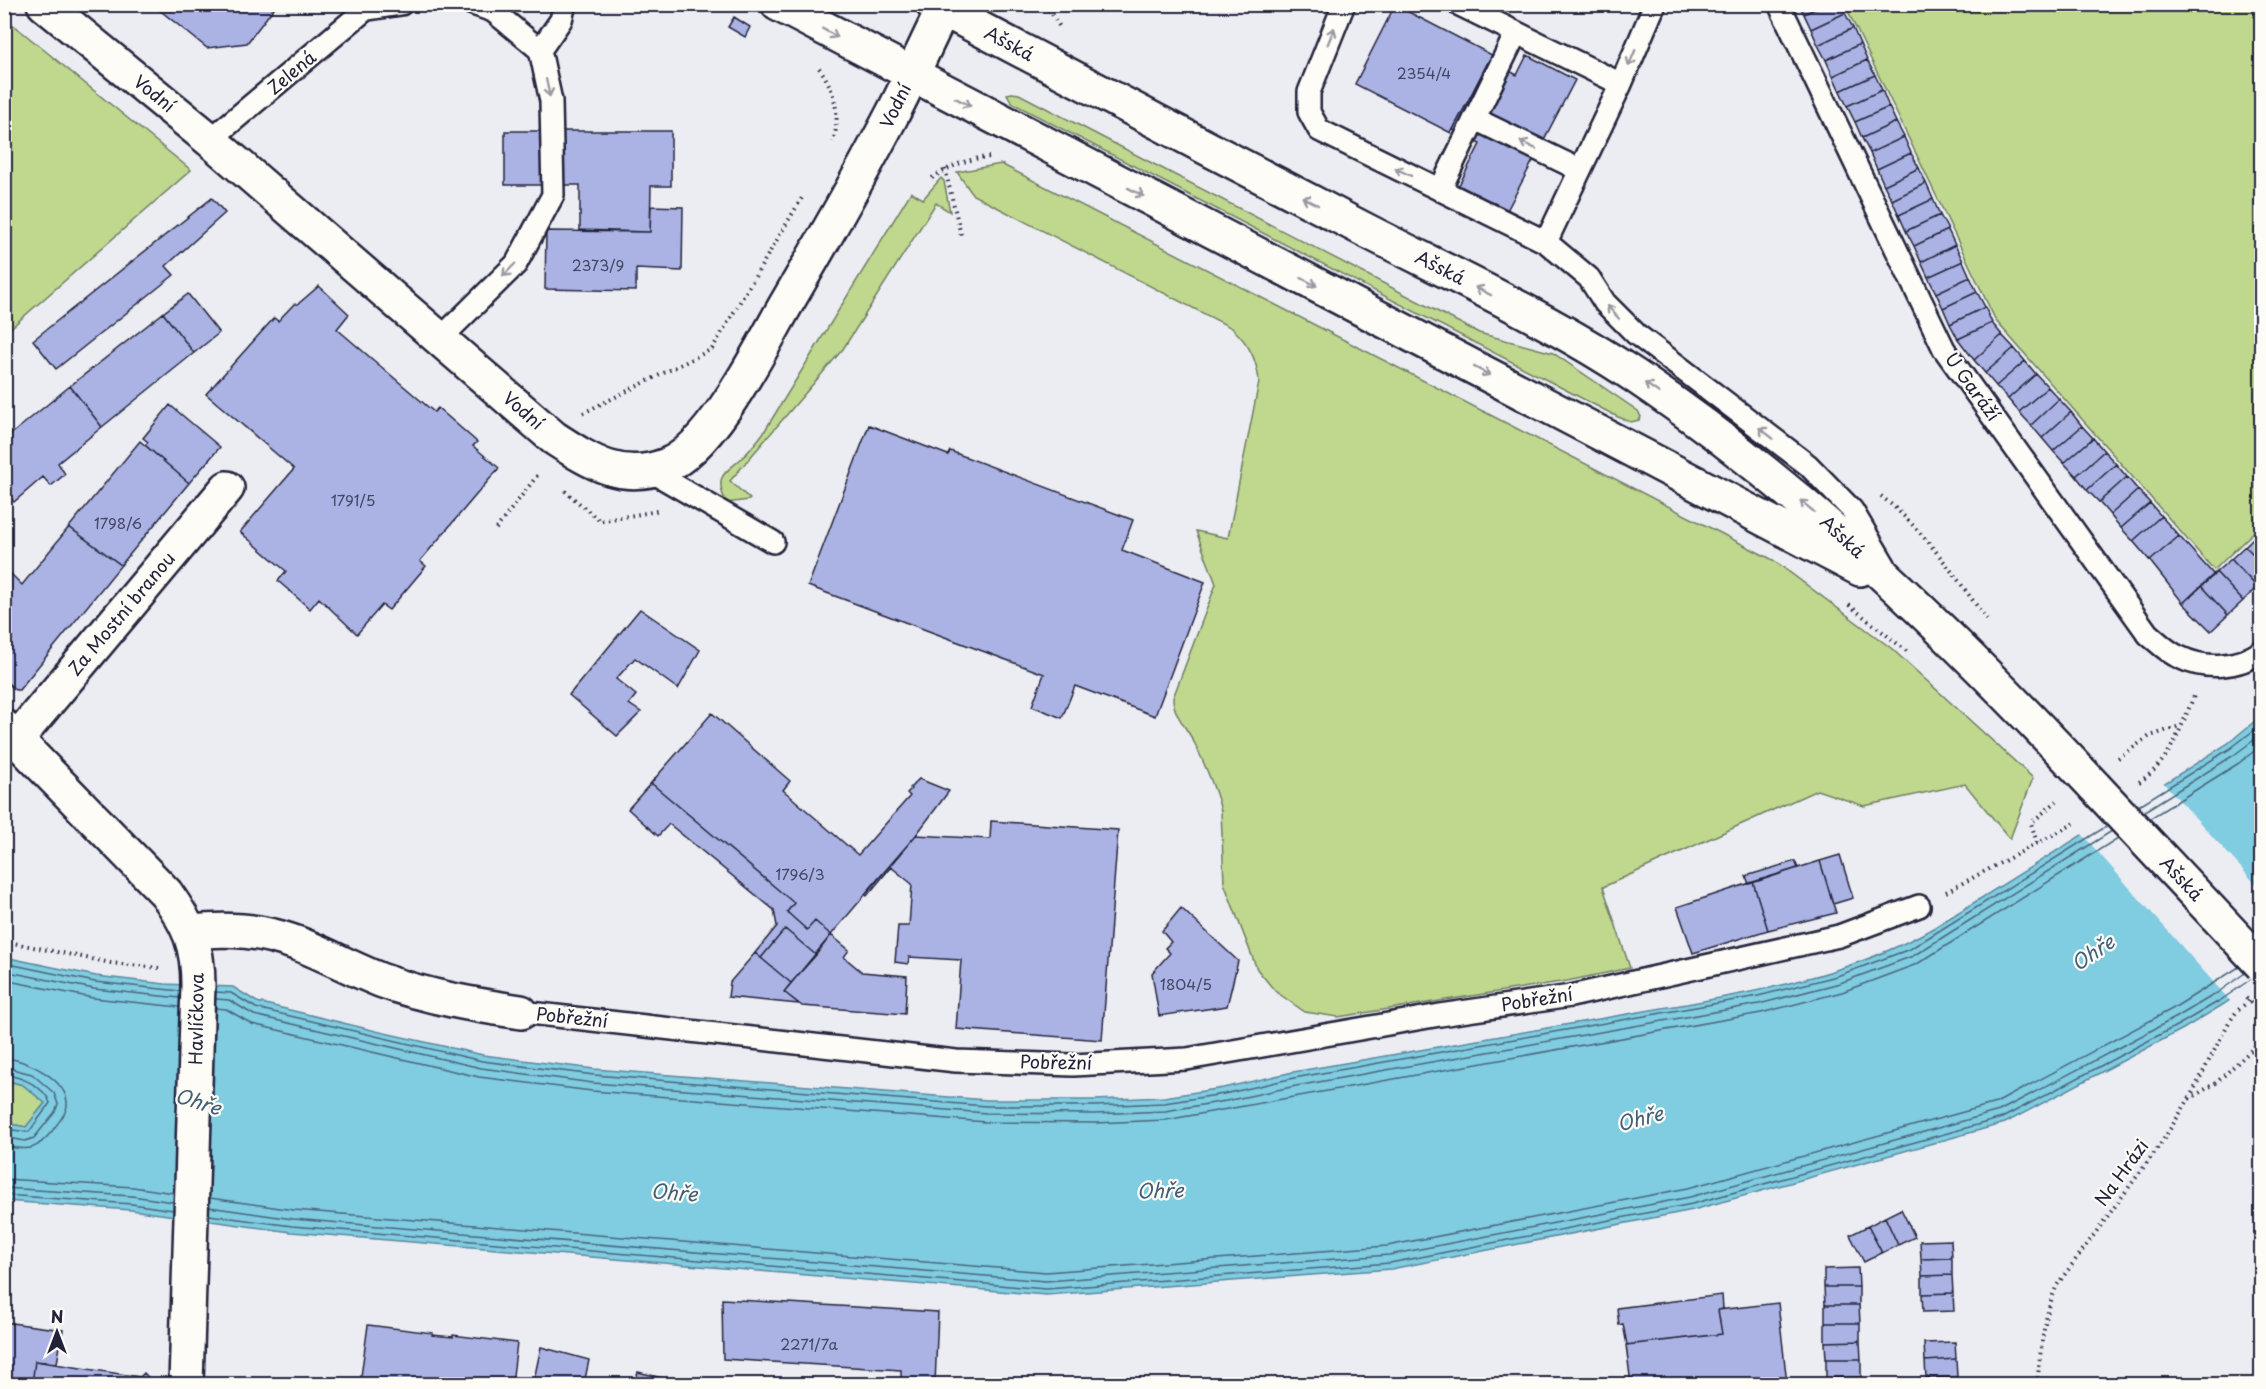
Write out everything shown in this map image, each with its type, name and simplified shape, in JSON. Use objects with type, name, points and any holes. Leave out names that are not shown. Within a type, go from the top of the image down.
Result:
[{"type":"main road","name":"Vodní","points":[[44,4],[210,140],[554,438],[600,466],[626,472],[669,465],[700,441],[720,415],[819,248],[894,114],[911,75]]},
{"type":"main road","name":"Ašská","points":[[778,4],[1896,588]]},
{"type":"main road","name":"Ašská","points":[[911,75],[940,6],[1498,298],[1631,374],[1769,474],[1814,511],[1986,673],[2095,787],[2258,981]]},
{"type":"main road","name":"Za Mostní branou","points":[[10,733],[227,488]]},
{"type":"main road","name":"Havlíčkova","points":[[10,733],[166,892],[182,914],[191,932],[198,976],[186,1384]]},
{"type":"main road","name":"Pobřežní","points":[[191,932],[231,930],[272,935],[381,980],[412,990],[477,1006],[521,1012]]},
{"type":"lane","points":[[371,7],[401,4]]},
{"type":"lane","points":[[440,339],[516,264],[553,195],[551,101],[540,50],[493,11],[473,4]]},
{"type":"lane","points":[[540,50],[561,20],[565,4]]},
{"type":"lane","points":[[1344,4],[1309,92],[1309,112],[1319,130],[1546,242],[1589,278],[1605,303],[1636,334],[1808,465],[1830,486],[1852,510],[1896,588]]},
{"type":"lane","points":[[1458,4],[1621,84]]},
{"type":"lane","points":[[1546,242],[1621,84],[1655,4]]},
{"type":"lane","name":"U Garáží","points":[[1779,4],[1944,349],[2148,633],[2179,658],[2208,665],[2235,664],[2262,651]]},
{"type":"lane","name":"Zelená","points":[[210,140],[371,7]]},
{"type":"lane","points":[[1440,190],[1516,33]]},
{"type":"lane","points":[[1475,119],[1580,170]]},
{"type":"lane","points":[[649,470],[773,542]]},
{"type":"lane","name":"Pobřežní","points":[[521,1012],[956,1061],[1073,1065],[1187,1059],[1440,1015],[1571,996],[1839,936],[1919,906]]},
{"type":"path","points":[[815,64],[832,90],[836,105],[837,122],[832,147]]},
{"type":"path","points":[[945,169],[962,239]]},
{"type":"path","points":[[539,425],[558,403],[573,418],[712,349],[808,188]]},
{"type":"path","points":[[496,529],[541,470],[550,477]]},
{"type":"path","points":[[558,484],[600,521],[706,503]]},
{"type":"path","points":[[2116,759],[2150,736],[2180,726]]},
{"type":"path","points":[[2037,843],[2031,823],[2060,799]]},
{"type":"path","points":[[4,941],[111,963],[152,967],[198,976]]},
{"type":"path","name":"Na Hrázi","points":[[2037,1384],[2043,1327],[2057,1285],[2160,1145],[2189,1099],[2228,1024],[2258,981]]},
{"type":"path","points":[[2189,1099],[2216,1083],[2262,1040]]},
{"type":"green space","points":[[1845,5],[2261,5],[2261,525],[2214,570],[1996,321]]},
{"type":"green space","points":[[5,18],[191,170],[4,333]]},
{"type":"green space","points":[[1007,94],[1019,94],[1479,333],[1553,353],[1638,411],[1641,417],[1631,422],[1618,417],[1012,103]]},
{"type":"green space","points":[[1001,164],[1773,560],[1891,648],[2033,778],[2010,839],[1965,784],[1864,806],[1817,790],[1603,887],[1630,968],[1567,981],[1338,1017],[1305,1012],[1275,991],[1257,969],[1224,883],[1221,811],[1216,794],[1195,744],[1175,710],[1173,698],[1216,584],[1196,531],[1228,538],[1259,382],[1254,359],[1243,340],[1232,328],[973,195],[957,172]]},
{"type":"green space","points":[[941,178],[944,181],[950,212],[936,203],[843,349],[730,481],[750,499],[726,503],[721,480],[764,432],[911,192],[923,199]]},
{"type":"green space","points":[[4,1080],[23,1085],[45,1103],[26,1127],[5,1123]]},
{"type":"water","name":"Ohře","points":[[2261,716],[2261,978],[2183,1029],[2005,1123],[1693,1210],[1391,1269],[1046,1295],[291,1232],[131,1210],[5,1201],[5,1123],[26,1127],[45,1103],[23,1085],[5,1080],[4,957],[96,976],[165,984],[233,987],[257,1002],[380,1032],[483,1055],[594,1069],[987,1100],[1095,1100],[1164,1097],[1223,1088],[1293,1072],[1698,1002],[1780,985],[1860,962],[1935,927],[2227,744]]},
{"type":"pier","points":[[2162,781],[2261,890],[2262,982],[2232,1003],[2080,832]]},
{"type":"building","points":[[152,4],[277,4],[247,43],[207,48]]},
{"type":"building","points":[[1799,4],[1825,4],[1804,14]]},
{"type":"building","points":[[1825,4],[1842,4],[1845,13],[1811,29],[1804,14]]},
{"type":"building","points":[[1395,5],[1492,55],[1451,133],[1355,84]]},
{"type":"building","points":[[1845,13],[1853,28],[1818,45],[1811,29]]},
{"type":"building","points":[[734,17],[750,27],[745,37],[728,27]]},
{"type":"building","points":[[1853,28],[1860,44],[1826,60],[1818,45]]},
{"type":"building","points":[[1860,44],[1867,60],[1833,76],[1826,60]]},
{"type":"building","points":[[1527,55],[1575,80],[1501,222],[1453,197],[1480,144],[1453,130],[1489,60],[1517,75]]},
{"type":"building","points":[[1867,60],[1875,75],[1840,91],[1833,76]]},
{"type":"building","points":[[1875,75],[1882,90],[1847,106],[1840,91]]},
{"type":"building","points":[[1882,90],[1889,107],[1855,122],[1847,106]]},
{"type":"building","points":[[1889,107],[1896,122],[1862,138],[1855,122]]},
{"type":"building","points":[[1896,122],[1904,137],[1870,153],[1862,138]]},
{"type":"building","points":[[505,131],[671,131],[671,186],[651,186],[650,232],[580,230],[580,185],[505,185]]},
{"type":"building","points":[[1904,137],[1911,153],[1877,169],[1870,153]]},
{"type":"building","points":[[1911,153],[1919,168],[1884,185],[1877,169]]},
{"type":"building","points":[[1919,168],[1926,183],[1892,200],[1884,185]]},
{"type":"building","points":[[1926,183],[1933,199],[1899,215],[1892,200]]},
{"type":"building","points":[[212,198],[225,213],[166,266],[174,275],[56,369],[33,340]]},
{"type":"building","points":[[1933,199],[1940,215],[1906,231],[1899,215]]},
{"type":"building","points":[[651,206],[683,207],[682,271],[636,269],[636,291],[545,289],[546,231],[650,232]]},
{"type":"building","points":[[1940,215],[1948,230],[1914,246],[1906,231]]},
{"type":"building","points":[[1948,230],[1955,245],[1921,262],[1914,246]]},
{"type":"building","points":[[1955,245],[1963,261],[1928,277],[1921,262]]},
{"type":"building","points":[[1963,261],[1970,277],[1936,293],[1928,277]]},
{"type":"building","points":[[1970,277],[1977,292],[1943,308],[1936,293]]},
{"type":"building","points":[[319,286],[349,314],[337,329],[434,412],[438,408],[477,442],[473,446],[499,468],[420,561],[426,566],[389,610],[382,605],[357,634],[319,598],[310,609],[278,581],[286,571],[240,532],[294,469],[206,394],[274,318],[278,321],[294,304],[298,304]]},
{"type":"building","points":[[1977,292],[1985,307],[1950,324],[1943,308]]},
{"type":"building","points":[[188,294],[219,333],[194,353],[163,313]]},
{"type":"building","points":[[1985,307],[1992,323],[1958,339],[1950,324]]},
{"type":"building","points":[[163,313],[194,353],[102,427],[70,386]]},
{"type":"building","points":[[1992,323],[2002,335],[1974,360],[1958,339]]},
{"type":"building","points":[[2002,335],[2014,348],[1985,373],[1974,360]]},
{"type":"building","points":[[2014,348],[2025,361],[1996,386],[1985,373]]},
{"type":"building","points":[[2025,361],[2036,374],[2008,399],[1996,386]]},
{"type":"building","points":[[2036,374],[2048,387],[2019,412],[2008,399]]},
{"type":"building","points":[[70,386],[102,427],[58,463],[65,474],[51,486],[43,477],[14,502],[4,491],[4,440]]},
{"type":"building","points":[[2048,387],[2059,399],[2031,425],[2019,412]]},
{"type":"building","points":[[2059,399],[2071,412],[2042,438],[2031,425]]},
{"type":"building","points":[[170,405],[220,447],[189,483],[145,445],[148,442],[143,438]]},
{"type":"building","points":[[2071,412],[2082,426],[2053,451],[2042,438]]},
{"type":"building","points":[[869,425],[948,455],[950,451],[1133,520],[1122,550],[1205,582],[1155,716],[1075,686],[1062,718],[1032,706],[1044,674],[808,586]]},
{"type":"building","points":[[2082,426],[2093,438],[2064,463],[2053,451]]},
{"type":"building","points":[[2093,438],[2104,451],[2076,476],[2064,463]]},
{"type":"building","points":[[140,441],[189,483],[121,565],[69,527]]},
{"type":"building","points":[[2104,451],[2116,464],[2087,490],[2076,476]]},
{"type":"building","points":[[2116,464],[2127,477],[2099,502],[2087,490]]},
{"type":"building","points":[[2127,477],[2138,490],[2110,515],[2099,502]]},
{"type":"building","points":[[2138,490],[2150,503],[2121,528],[2110,515]]},
{"type":"building","points":[[2150,503],[2161,516],[2133,541],[2121,528]]},
{"type":"building","points":[[2161,516],[2179,536],[2150,561],[2133,541]]},
{"type":"building","points":[[69,527],[121,565],[19,690],[15,690],[4,679],[4,567],[22,585]]},
{"type":"building","points":[[2259,532],[2262,535],[2262,563],[2245,546]]},
{"type":"building","points":[[2179,536],[2214,575],[2183,603],[2150,561]]},
{"type":"building","points":[[2245,546],[2262,563],[2262,584],[2257,587],[2231,559]]},
{"type":"building","points":[[2231,559],[2257,587],[2243,601],[2216,572]]},
{"type":"building","points":[[2216,572],[2243,601],[2228,615],[2201,586]]},
{"type":"building","points":[[2201,586],[2228,615],[2211,631],[2183,603]]},
{"type":"building","points":[[640,609],[700,650],[678,689],[635,658],[616,679],[636,695],[629,704],[641,712],[617,736],[569,695]]},
{"type":"building","points":[[712,713],[790,781],[783,790],[858,855],[910,796],[907,793],[919,779],[949,791],[916,835],[831,935],[815,921],[807,930],[787,912],[794,903],[651,783]]},
{"type":"building","points":[[651,783],[794,903],[787,912],[807,930],[815,921],[831,935],[816,955],[785,929],[761,958],[755,953],[777,926],[774,910],[669,824],[658,836],[628,809]]},
{"type":"building","points":[[991,821],[1118,830],[1102,1040],[956,1029],[961,960],[909,957],[908,964],[895,962],[898,926],[909,926],[912,884],[891,867],[867,896],[865,894],[916,835],[990,839]]},
{"type":"building","points":[[1840,855],[1853,898],[1833,904],[1820,861]]},
{"type":"building","points":[[1795,861],[1798,868],[1749,884],[1746,876]]},
{"type":"building","points":[[1820,861],[1836,913],[1768,930],[1753,882]]},
{"type":"building","points":[[1753,882],[1768,930],[1693,953],[1677,907]]},
{"type":"building","points":[[1181,908],[1238,961],[1227,1006],[1159,1016],[1152,973],[1170,953],[1165,948],[1171,942],[1162,931]]},
{"type":"building","points":[[785,929],[816,955],[791,983],[761,958]]},
{"type":"building","points":[[831,935],[849,950],[844,957],[862,972],[907,976],[905,1014],[802,1006],[784,992]]},
{"type":"building","points":[[755,953],[791,983],[784,992],[799,1004],[728,997],[730,982]]},
{"type":"building","points":[[1901,1209],[1915,1237],[1898,1245],[1885,1217]]},
{"type":"building","points":[[1885,1217],[1898,1245],[1882,1253],[1868,1226]]},
{"type":"building","points":[[1868,1226],[1882,1253],[1864,1262],[1850,1235]]},
{"type":"building","points":[[1951,1240],[1952,1258],[1921,1259],[1920,1241]]},
{"type":"building","points":[[1952,1258],[1952,1275],[1922,1276],[1921,1259]]},
{"type":"building","points":[[1858,1268],[1859,1287],[1824,1287],[1824,1269]]},
{"type":"building","points":[[1952,1275],[1953,1293],[1922,1294],[1922,1276]]},
{"type":"building","points":[[1824,1287],[1859,1287],[1859,1305],[1825,1305]]},
{"type":"building","points":[[1953,1293],[1954,1311],[1923,1312],[1922,1294]]},
{"type":"building","points":[[1722,1295],[1723,1309],[1718,1310],[1722,1334],[1627,1345],[1623,1324],[1619,1325],[1617,1308]]},
{"type":"building","points":[[722,1299],[938,1312],[935,1384],[901,1384],[901,1370],[723,1359]]},
{"type":"building","points":[[1778,1303],[1787,1384],[1631,1384],[1626,1345],[1722,1334],[1718,1310]]},
{"type":"building","points":[[1825,1305],[1859,1305],[1860,1323],[1825,1323]]},
{"type":"building","points":[[4,1322],[63,1330],[57,1363],[35,1361],[32,1384],[4,1384]]},
{"type":"building","points":[[1825,1323],[1860,1323],[1860,1341],[1825,1342]]},
{"type":"building","points":[[368,1325],[433,1333],[432,1335],[453,1337],[453,1335],[517,1343],[512,1384],[413,1382],[413,1384],[360,1384]]},
{"type":"building","points":[[1860,1341],[1861,1359],[1826,1359],[1825,1342]]},
{"type":"building","points":[[1955,1342],[1956,1359],[1925,1361],[1924,1343]]},
{"type":"building","points":[[541,1347],[589,1360],[584,1384],[533,1384]]},
{"type":"building","points":[[1826,1359],[1861,1359],[1861,1377],[1826,1378]]},
{"type":"building","points":[[1956,1359],[1957,1377],[1926,1378],[1925,1361]]},
{"type":"building","points":[[35,1361],[140,1377],[144,1373],[149,1378],[149,1384],[32,1384]]},
{"type":"building","points":[[638,1372],[682,1383],[635,1384]]},
{"type":"building","points":[[1861,1377],[1861,1384],[1826,1384],[1826,1378]]},
{"type":"building","points":[[1957,1377],[1957,1384],[1926,1384],[1926,1378]]}]
